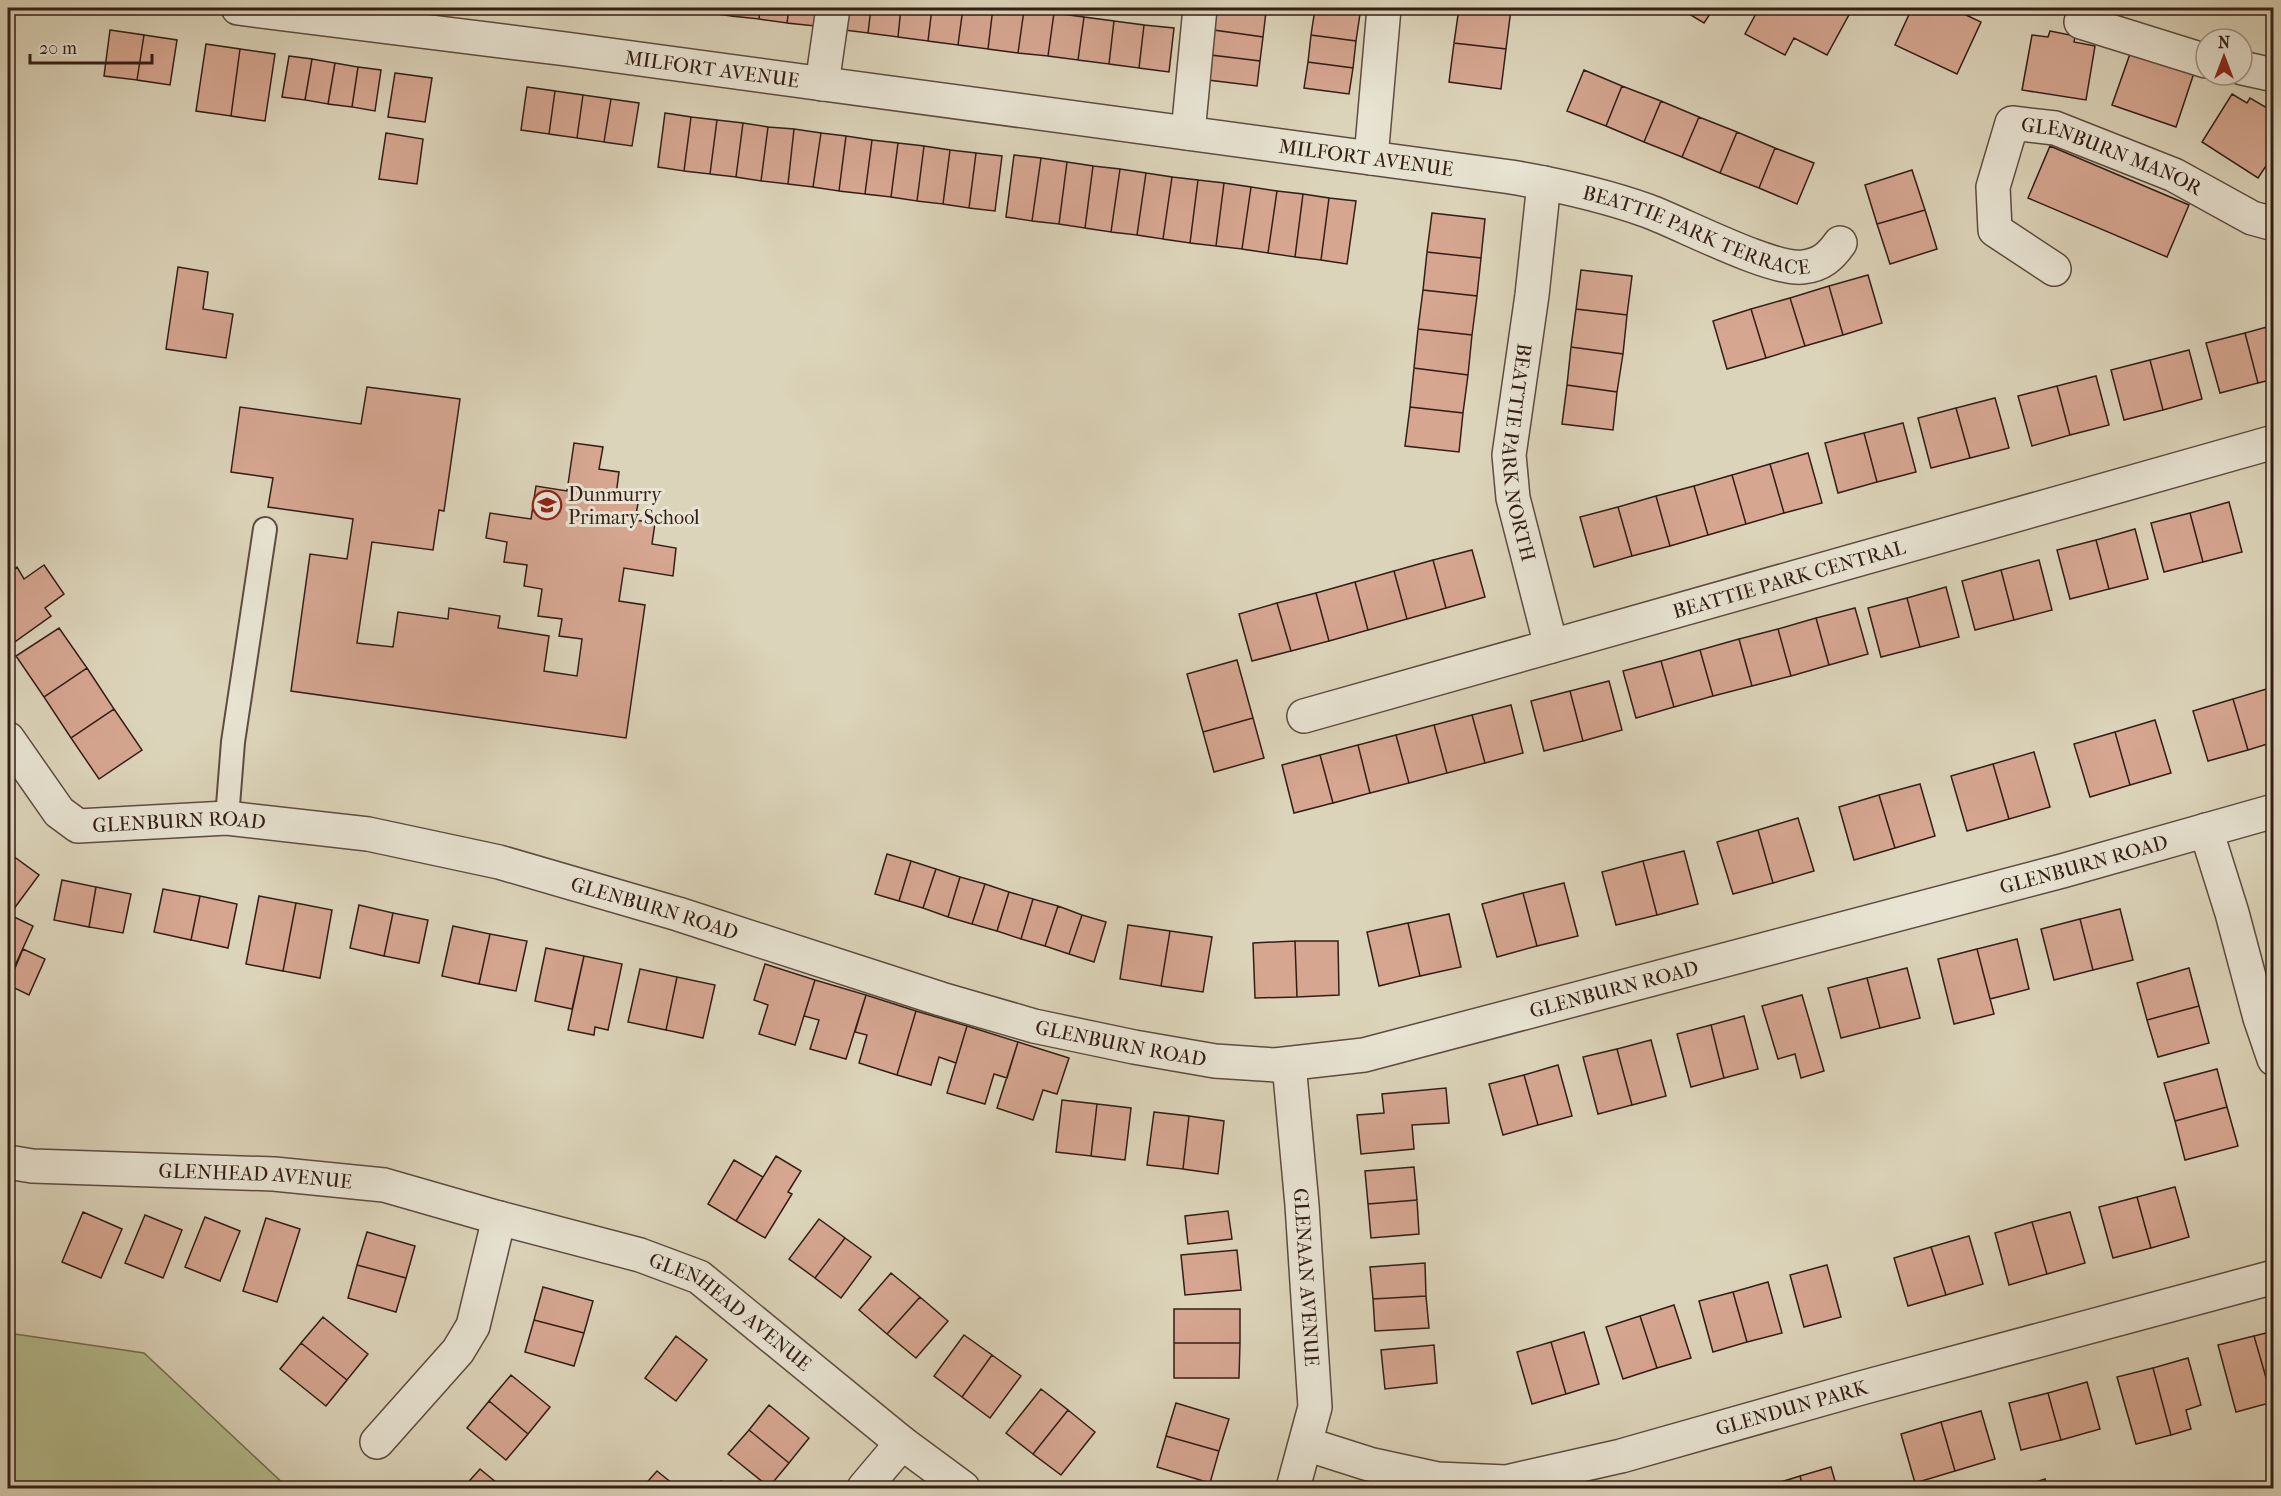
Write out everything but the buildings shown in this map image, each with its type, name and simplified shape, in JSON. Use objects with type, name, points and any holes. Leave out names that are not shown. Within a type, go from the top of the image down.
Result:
[{"type":"street","name":"MILFORT AVENUE","points":[[238,8],[566,49],[1544,183]]},
{"type":"street","points":[[822,84],[833,8]]},
{"type":"street","points":[[1188,134],[1200,8]]},
{"type":"street","points":[[1371,158],[1383,8]]},
{"type":"street","points":[[2081,22],[2194,57]]},
{"type":"street","points":[[2254,71],[2274,75]]},
{"type":"street","name":"GLENBURN MANOR","points":[[2054,270],[1995,230],[1993,187],[2012,123],[2055,128],[2174,175],[2252,218],[2274,224]]},
{"type":"street","name":"BEATTIE PARK TERRACE","points":[[1544,183],[1577,189],[1649,212],[1771,262],[1802,267],[1828,259],[1840,243]]},
{"type":"street","name":"BEATTIE PARK NORTH","points":[[1544,183],[1532,295],[1509,455],[1513,498],[1551,646]]},
{"type":"street","name":"BEATTIE PARK CENTRAL","points":[[1304,716],[2274,441]]},
{"type":"street","name":"GLENBURN ROAD","points":[[8,739],[59,812],[78,826],[227,818],[368,834],[499,862],[678,914],[1034,1026],[1215,1061],[1275,1065],[1375,1052],[2062,872],[2274,811]]},
{"type":"street","points":[[2206,830],[2274,1059]]},
{"type":"street","name":"GLENAAN AVENUE","points":[[1289,1064],[1302,1205],[1314,1407],[1293,1488]]},
{"type":"street","name":"GLENHEAD AVENUE","points":[[8,1162],[32,1166],[274,1174],[384,1185],[640,1255],[699,1277],[902,1443],[963,1488]]},
{"type":"street","points":[[377,1442],[458,1351],[473,1326],[499,1218]]},
{"type":"street","name":"GLENDUN PARK","points":[[1306,1444],[1369,1464],[1438,1479],[1506,1482],[1621,1456],[1861,1388],[2274,1277]]},
{"type":"street","points":[[864,1488],[902,1443]]},
{"type":"lane","points":[[227,818],[233,741],[265,529]]},
{"type":"green space","points":[[8,1333],[144,1353],[288,1488],[8,1488]]},
{"type":"waterway","points":[[2252,8],[2274,10]]},
{"type":"place","name":"Dunmurry Primary School","points":[[547,505]]}]
